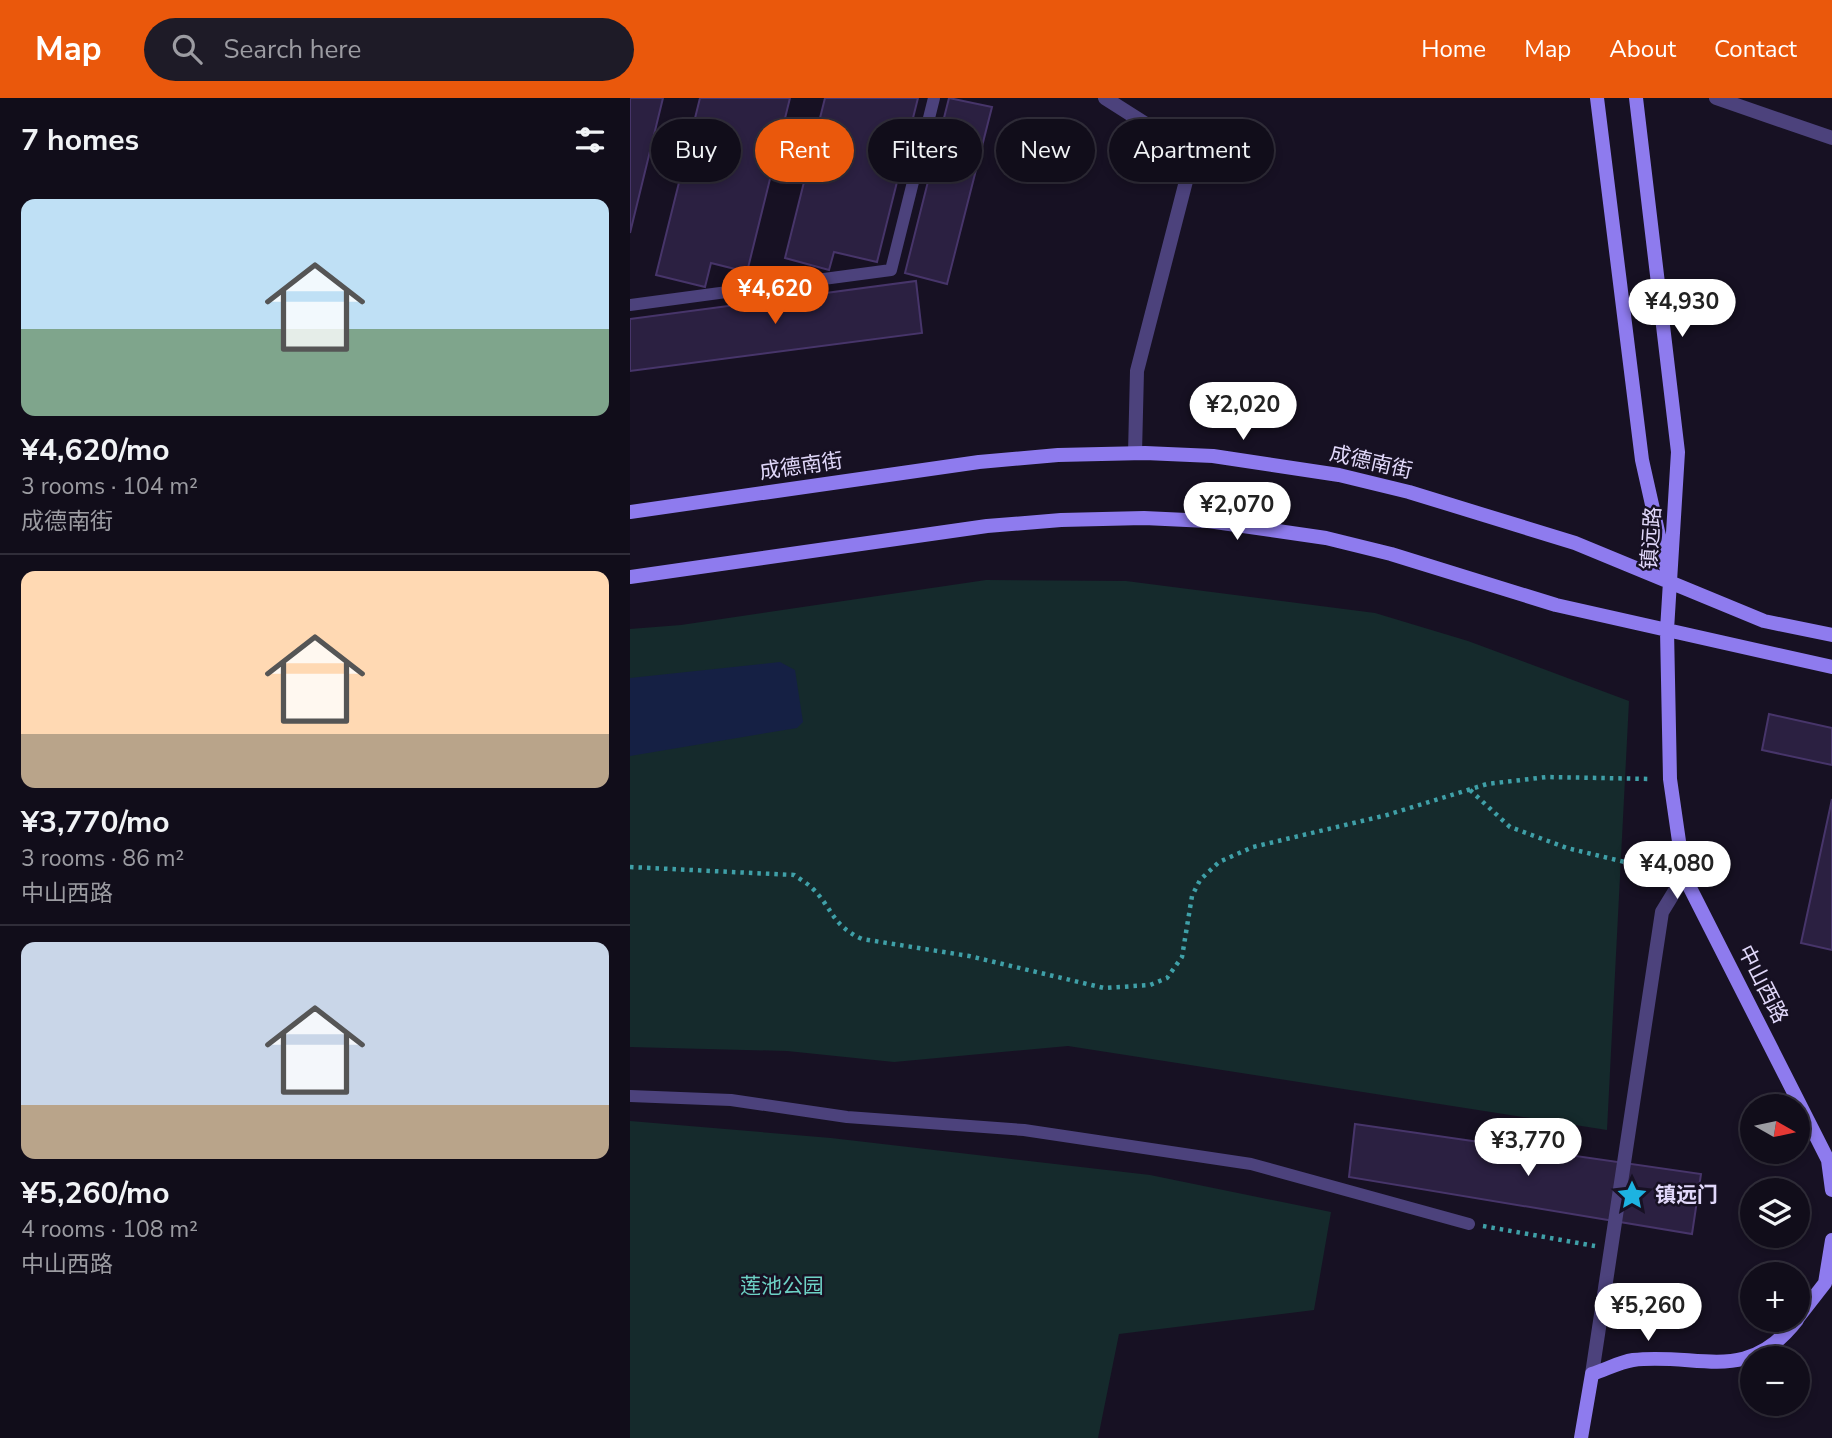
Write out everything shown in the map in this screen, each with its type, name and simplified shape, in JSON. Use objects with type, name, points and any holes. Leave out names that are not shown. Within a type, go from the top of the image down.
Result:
[{"type":"main road","name":"镇远路","points":[[1597,98],[1642,460],[1669,582]]},
{"type":"main road","name":"镇远路","points":[[1636,98],[1678,452],[1669,582]]},
{"type":"main road","name":"成德南街","points":[[630,512],[979,462],[1058,455],[1135,453],[1213,456],[1339,475],[1409,492],[1575,543],[1764,621],[1832,635]]},
{"type":"main road","points":[[630,577],[986,526],[1062,520],[1195,520],[1270,528],[1326,538],[1391,554],[1556,605],[1832,667]]},
{"type":"main road","name":"中山西路","points":[[1669,582],[1667,630],[1670,779],[1684,876],[1828,1160],[1832,1191]]},
{"type":"main road","points":[[1810,1302],[1825,1283],[1832,1240]]},
{"type":"main road","points":[[1581,1438],[1592,1374],[1632,1360],[1716,1363],[1754,1358],[1783,1332]]},
{"type":"street","points":[[1105,98],[1193,154],[1137,371],[1135,453]]},
{"type":"street","points":[[1716,98],[1832,138]]},
{"type":"street","points":[[1592,1374],[1662,912],[1684,876]]},
{"type":"lane","points":[[630,304],[891,270],[934,98]]},
{"type":"lane","points":[[630,1096],[731,1100],[847,1117],[1024,1130],[1251,1164],[1469,1224]]},
{"type":"path","points":[[630,867],[794,875],[813,889],[830,915],[847,932],[862,939],[969,956],[1104,988],[1150,985],[1167,978],[1182,957],[1192,896],[1200,880],[1219,862],[1252,847],[1387,816],[1488,784],[1547,777],[1670,779]]},
{"type":"path","points":[[1470,789],[1510,827],[1566,848],[1684,876]]},
{"type":"path","points":[[1469,1224],[1611,1249]]},
{"type":"green space","points":[[986,580],[1126,581],[1375,613],[1468,641],[1629,701],[1607,1130],[1068,1046],[894,1062],[787,1051],[630,1047],[630,629],[681,625]]},
{"type":"green space","name":"莲池公园","points":[[630,1121],[831,1138],[1150,1175],[1331,1212],[1314,1310],[1119,1334],[1098,1438],[630,1438]]},
{"type":"water","points":[[780,662],[795,670],[803,722],[797,728],[630,756],[630,678]]},
{"type":"building","points":[[630,98],[663,98],[658,119],[651,119],[651,147],[630,233]]},
{"type":"building","points":[[700,98],[790,98],[785,119],[755,119],[755,182],[769,182],[747,272],[711,263],[705,287],[656,275],[679,182],[741,182],[741,119],[695,119]]},
{"type":"building","points":[[825,98],[918,98],[913,119],[868,119],[868,182],[897,182],[877,262],[834,252],[829,270],[785,258],[804,182],[854,182],[854,119],[820,119]]},
{"type":"building","points":[[949,98],[992,107],[982,146],[982,119],[944,119]]},
{"type":"building","points":[[928,182],[973,182],[947,284],[905,273]]},
{"type":"building","points":[[916,281],[922,333],[630,371],[630,319]]},
{"type":"building","points":[[1769,714],[1832,728],[1832,765],[1762,750]]},
{"type":"building","points":[[1832,799],[1832,950],[1801,943]]},
{"type":"building","points":[[1355,1124],[1701,1174],[1692,1234],[1349,1177]]},
{"type":"place","name":"镇远门","points":[[1632,1195]]}]
